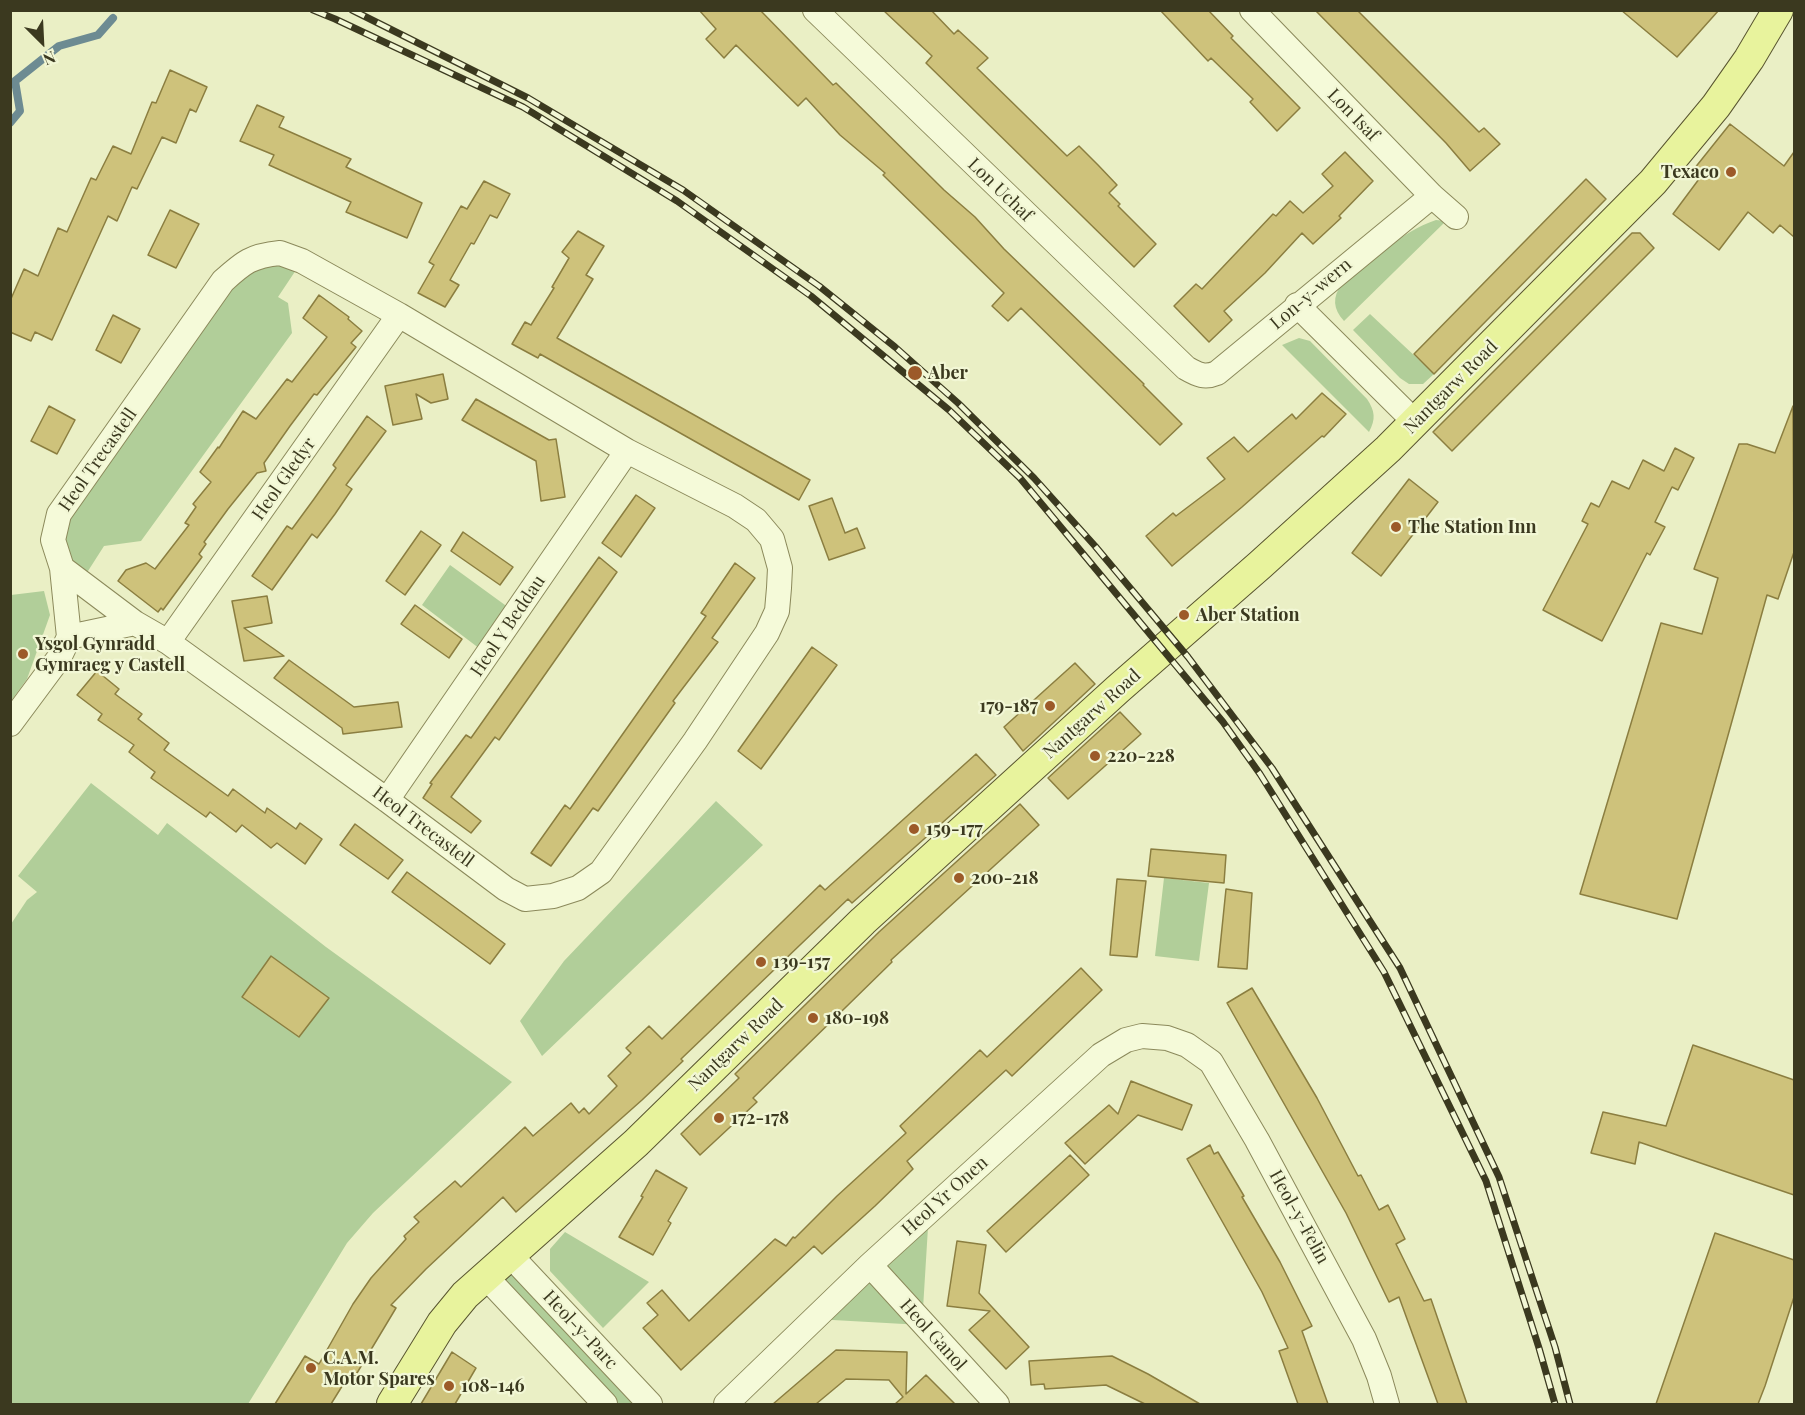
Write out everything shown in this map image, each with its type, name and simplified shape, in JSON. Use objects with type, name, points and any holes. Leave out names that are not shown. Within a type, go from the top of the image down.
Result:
[{"type":"main road","name":"Nantgarw Road","points":[[392,1404],[442,1323],[465,1295],[636,1143],[863,921],[1118,689],[1336,496],[1415,422],[1658,176],[1716,106],[1749,60],[1778,10]]},
{"type":"street","name":"Lon Uchaf","points":[[814,10],[1186,368]]},
{"type":"street","name":"Lon Isaf","points":[[1252,10],[1456,217]]},
{"type":"street","name":"Lon-y-wern","points":[[1186,368],[1198,375],[1208,377],[1217,373],[1432,195]]},
{"type":"street","name":"Heol Trecastell","points":[[62,568],[135,623],[168,642],[387,800],[506,890],[525,899],[553,896],[578,888],[601,872],[695,741],[767,633],[777,611],[780,568],[772,539],[756,520],[735,506],[627,450],[399,315],[302,261],[280,253],[260,255],[241,264],[223,281],[59,514],[53,540],[62,568],[69,637]]},
{"type":"street","points":[[1297,305],[1415,422]]},
{"type":"street","name":"Heol Gledyr","points":[[168,642],[399,315]]},
{"type":"street","name":"Heol Y Beddau","points":[[387,800],[627,450]]},
{"type":"street","points":[[10,724],[59,658],[69,637],[135,623]]},
{"type":"street","name":"Heol Yr Onen","points":[[726,1404],[870,1265],[1101,1055],[1126,1040],[1142,1036],[1167,1038],[1187,1045]]},
{"type":"street","name":"Heol-y-Felin","points":[[1187,1045],[1211,1062],[1257,1140],[1364,1339],[1387,1404]]},
{"type":"street","name":"Heol-y-Parc","points":[[510,1255],[650,1404]]},
{"type":"street","name":"Heol Ganol","points":[[870,1265],[997,1404]]},
{"type":"street","name":"Heol-y-Parc","points":[[485,1276],[605,1404]]},
{"type":"green space","points":[[1436,220],[1446,221],[1344,321],[1335,303],[1342,284],[1386,248],[1410,232]]},
{"type":"green space","points":[[302,261],[278,297],[288,303],[292,333],[141,541],[104,546],[81,582],[62,568],[59,514],[241,264]]},
{"type":"green space","points":[[1370,314],[1434,374],[1423,384],[1409,384],[1400,378],[1353,330]]},
{"type":"green space","points":[[1299,338],[1310,341],[1367,399],[1374,415],[1369,432],[1282,345]]},
{"type":"green space","points":[[450,565],[516,613],[488,655],[422,605]]},
{"type":"green space","name":"Ysgol Gynradd Gymraeg y Castell","points":[[44,591],[50,615],[27,679],[11,701],[11,595]]},
{"type":"green space","points":[[91,783],[158,835],[167,823],[326,947],[512,1082],[373,1213],[347,1243],[248,1404],[11,1404],[11,924],[27,900],[37,892],[18,876]]},
{"type":"green space","points":[[716,801],[763,845],[542,1056],[520,1021],[564,961]]},
{"type":"green space","points":[[1164,878],[1209,883],[1199,961],[1155,956]]},
{"type":"green space","points":[[929,1211],[922,1325],[815,1319]]},
{"type":"green space","points":[[565,1232],[649,1282],[603,1328],[550,1271],[550,1249]]},
{"type":"green space","points":[[510,1255],[650,1404],[605,1404],[485,1276]]},
{"type":"building","points":[[699,10],[760,10],[833,85],[836,83],[944,190],[975,217],[1004,249],[1144,384],[1182,424],[1160,445],[1021,308],[1008,321],[992,306],[1004,293],[883,175],[885,173],[840,135],[806,98],[798,106],[736,45],[724,58],[706,39],[716,29]]},
{"type":"building","points":[[883,10],[931,10],[954,34],[958,30],[988,58],[977,68],[1067,156],[1079,146],[1117,185],[1109,193],[1120,204],[1118,206],[1156,244],[1134,267],[926,63],[932,56]]},
{"type":"building","points":[[1160,10],[1208,10],[1233,36],[1231,38],[1300,108],[1277,131],[1250,102],[1253,99],[1211,58],[1208,61]]},
{"type":"building","points":[[1315,10],[1357,10],[1479,132],[1484,128],[1500,144],[1470,171],[1446,143]]},
{"type":"building","points":[[1621,10],[1719,10],[1677,57]]},
{"type":"building","points":[[170,70],[207,87],[196,112],[190,109],[176,143],[162,137],[137,189],[132,187],[117,221],[108,216],[52,340],[35,332],[31,341],[10,332],[10,301],[24,269],[38,276],[58,228],[67,232],[91,178],[96,180],[113,146],[131,154],[152,102],[156,103]]},
{"type":"building","points":[[257,105],[284,117],[279,127],[351,159],[346,167],[422,203],[407,238],[346,212],[351,202],[269,165],[274,155],[240,141]]},
{"type":"building","points":[[1730,124],[1784,166],[1794,152],[1794,237],[1780,225],[1773,233],[1748,212],[1719,250],[1673,214],[1702,175],[1694,169]]},
{"type":"building","points":[[1345,152],[1373,181],[1339,216],[1341,218],[1313,244],[1302,233],[1265,273],[1224,311],[1232,320],[1209,342],[1174,306],[1196,284],[1202,289],[1273,214],[1276,216],[1290,201],[1303,213],[1333,186],[1322,174]]},
{"type":"building","points":[[1586,179],[1606,199],[1434,374],[1414,354]]},
{"type":"building","points":[[484,181],[510,194],[497,218],[490,215],[474,244],[471,243],[450,280],[459,285],[445,307],[418,293],[434,265],[429,262],[461,206],[467,209]]},
{"type":"building","points":[[170,210],[199,224],[176,268],[148,255]]},
{"type":"building","points":[[578,231],[604,246],[586,275],[593,279],[557,338],[810,480],[799,500],[540,354],[538,358],[512,344],[525,322],[531,325],[554,288],[552,287],[569,258],[562,252]]},
{"type":"building","points":[[1632,233],[1640,233],[1654,248],[1452,451],[1433,432]]},
{"type":"building","points":[[319,295],[349,317],[348,319],[362,331],[351,343],[356,347],[317,395],[314,394],[290,426],[264,463],[266,471],[257,473],[228,509],[204,542],[206,544],[199,554],[202,557],[163,610],[161,608],[158,612],[118,581],[126,570],[146,563],[155,569],[189,525],[185,523],[196,507],[193,504],[211,482],[200,472],[243,411],[256,419],[287,379],[292,382],[327,337],[303,318]]},
{"type":"building","points":[[113,315],[140,329],[121,363],[96,350]]},
{"type":"building","points":[[443,374],[448,399],[431,403],[416,394],[422,419],[393,425],[385,386]]},
{"type":"building","points":[[1322,393],[1346,414],[1324,437],[1322,436],[1172,566],[1146,536],[1173,513],[1176,516],[1225,479],[1207,458],[1234,437],[1248,452],[1292,414],[1296,419]]},
{"type":"building","points":[[476,399],[549,440],[556,439],[565,497],[541,501],[536,461],[462,420]]},
{"type":"building","points":[[49,406],[75,420],[57,454],[31,441]]},
{"type":"building","points":[[1793,406],[1794,552],[1778,599],[1767,595],[1677,919],[1580,894],[1661,623],[1702,634],[1718,578],[1694,569],[1739,444],[1747,444],[1775,453]]},
{"type":"building","points":[[367,416],[386,431],[346,485],[352,489],[335,514],[317,538],[312,534],[272,590],[252,576],[287,526],[292,529],[314,499],[336,468],[333,465]]},
{"type":"building","points":[[1675,448],[1694,458],[1678,490],[1672,487],[1655,522],[1665,527],[1650,555],[1647,553],[1602,641],[1543,610],[1588,524],[1582,521],[1591,503],[1599,507],[1612,481],[1629,489],[1643,460],[1664,471]]},
{"type":"building","points":[[1409,479],[1438,502],[1381,576],[1352,553]]},
{"type":"building","points":[[636,495],[655,508],[621,557],[602,543]]},
{"type":"building","points":[[832,498],[845,533],[857,528],[865,548],[829,560],[809,506]]},
{"type":"building","points":[[421,531],[441,545],[405,595],[386,581]]},
{"type":"building","points":[[463,532],[513,567],[500,585],[451,551]]},
{"type":"building","points":[[599,557],[617,572],[499,740],[495,737],[451,797],[481,821],[471,833],[423,798],[432,784],[430,783],[466,735],[471,738]]},
{"type":"building","points":[[735,563],[755,578],[712,638],[718,642],[673,701],[675,703],[598,811],[593,808],[551,866],[531,853],[565,805],[570,809],[706,616],[701,613]]},
{"type":"building","points":[[267,596],[272,623],[244,628],[284,656],[244,661],[232,601]]},
{"type":"building","points":[[415,605],[462,639],[449,658],[401,624]]},
{"type":"building","points":[[812,647],[837,665],[761,769],[738,751]]},
{"type":"building","points":[[289,660],[354,707],[398,702],[402,727],[343,734],[342,728],[274,678]]},
{"type":"building","name":"179-187","points":[[1075,663],[1095,684],[1023,751],[1004,727]]},
{"type":"building","points":[[97,671],[119,689],[115,694],[142,714],[138,719],[169,743],[164,750],[228,796],[233,789],[265,813],[267,808],[296,829],[300,823],[322,839],[305,864],[277,843],[271,848],[242,825],[236,832],[210,812],[206,817],[151,778],[155,772],[129,752],[134,745],[98,720],[102,714],[77,695]]},
{"type":"building","name":"220-228","points":[[1120,712],[1141,734],[1068,799],[1048,778]]},
{"type":"building","points":[[976,754],[996,775],[852,903],[848,899],[681,1059],[683,1061],[642,1100],[516,1212],[503,1197],[426,1269],[391,1305],[396,1308],[354,1378],[349,1375],[331,1404],[275,1404],[305,1356],[319,1364],[353,1304],[371,1278],[406,1239],[404,1236],[419,1222],[414,1217],[455,1181],[461,1187],[525,1127],[533,1136],[571,1103],[579,1113],[584,1108],[589,1114],[617,1086],[608,1076],[631,1053],[626,1048],[649,1026],[662,1039],[820,885],[825,890]]},
{"type":"building","points":[[1020,804],[1039,825],[891,960],[892,962],[753,1098],[757,1102],[700,1155],[681,1134],[739,1078],[735,1074],[879,932]]},
{"type":"building","points":[[355,824],[403,860],[388,879],[340,845]]},
{"type":"building","points":[[1151,849],[1226,855],[1224,883],[1148,876]]},
{"type":"building","points":[[407,872],[505,944],[490,964],[392,892]]},
{"type":"building","points":[[1117,879],[1146,881],[1137,957],[1110,955]]},
{"type":"building","points":[[1226,889],[1252,893],[1247,969],[1218,967]]},
{"type":"building","points":[[271,956],[329,998],[299,1037],[242,997]]},
{"type":"building","points":[[1081,968],[1102,990],[1012,1076],[1006,1070],[907,1161],[913,1169],[822,1254],[814,1246],[681,1370],[643,1328],[658,1315],[647,1303],[662,1290],[689,1321],[775,1239],[786,1246],[793,1237],[795,1238],[906,1133],[900,1126],[980,1050],[987,1057]]},
{"type":"building","points":[[1252,988],[1379,1210],[1388,1205],[1405,1239],[1396,1244],[1424,1301],[1431,1299],[1467,1404],[1438,1404],[1399,1297],[1389,1302],[1346,1213],[1227,1003]]},
{"type":"building","points":[[1693,1045],[1794,1080],[1794,1195],[1639,1142],[1635,1164],[1591,1153],[1603,1112],[1666,1126]]},
{"type":"building","points":[[1131,1081],[1192,1105],[1182,1130],[1138,1115],[1085,1164],[1065,1143],[1109,1105],[1118,1114]]},
{"type":"building","points":[[1210,1145],[1214,1154],[1218,1152],[1244,1196],[1242,1197],[1280,1262],[1312,1326],[1302,1331],[1328,1404],[1298,1404],[1279,1351],[1288,1348],[1262,1292],[1187,1159]]},
{"type":"building","points":[[1070,1155],[1089,1175],[1006,1252],[987,1231]]},
{"type":"building","points":[[656,1170],[687,1188],[668,1221],[671,1223],[653,1255],[619,1237]]},
{"type":"building","points":[[1715,1233],[1794,1260],[1794,1297],[1765,1386],[1758,1404],[1656,1404]]},
{"type":"building","points":[[957,1241],[986,1245],[979,1293],[1029,1347],[1006,1369],[969,1330],[990,1311],[947,1306]]},
{"type":"building","points":[[836,1350],[907,1352],[906,1394],[926,1375],[955,1404],[895,1404],[903,1397],[889,1380],[846,1379],[816,1404],[773,1404]]},
{"type":"building","name":"108-146","points":[[452,1352],[476,1368],[455,1404],[421,1404]]},
{"type":"building","points":[[1112,1356],[1200,1404],[1145,1404],[1106,1385],[1045,1389],[1044,1384],[1031,1385],[1029,1361]]},
{"type":"waterway","points":[[10,123],[20,111],[15,81],[59,46],[98,35],[113,18]]},
{"type":"railway","points":[[313,10],[523,107],[677,201],[811,296],[949,410],[1020,478],[1223,722],[1260,774],[1384,972],[1486,1181],[1555,1404]]},
{"type":"railway","points":[[352,10],[528,98],[683,190],[819,286],[895,347],[958,403],[1034,478],[1095,546],[1188,657],[1272,768],[1400,968],[1499,1177],[1555,1347],[1570,1404]]},
{"type":"place","name":"Texaco","points":[[1731,172]]},
{"type":"place","name":"Aber","points":[[915,373]]},
{"type":"place","name":"The Station Inn","points":[[1396,527]]},
{"type":"place","name":"Aber Station","points":[[1184,615]]},
{"type":"place","name":"Ysgol Gynradd Gymraeg y Castell","points":[[23,654]]},
{"type":"place","name":"179-187","points":[[1050,706]]},
{"type":"place","name":"220-228","points":[[1095,756]]},
{"type":"place","name":"159-177","points":[[914,829]]},
{"type":"place","name":"200-218","points":[[959,878]]},
{"type":"place","name":"139-157","points":[[761,962]]},
{"type":"place","name":"180-198","points":[[813,1018]]},
{"type":"place","name":"172-178","points":[[719,1118]]},
{"type":"place","name":"C.A.M. Motor Spares","points":[[311,1368]]},
{"type":"place","name":"108-146","points":[[449,1386]]}]
